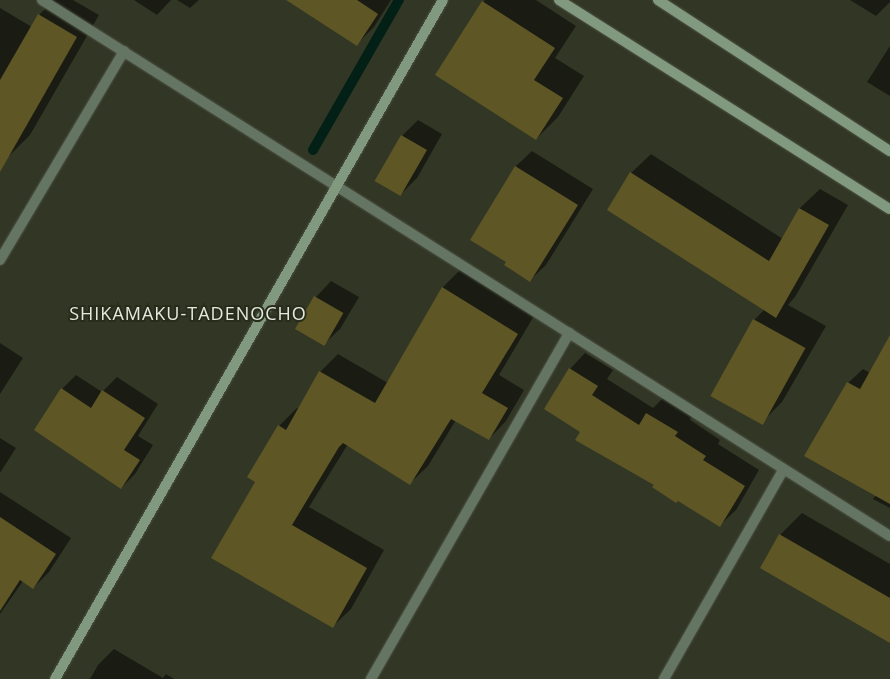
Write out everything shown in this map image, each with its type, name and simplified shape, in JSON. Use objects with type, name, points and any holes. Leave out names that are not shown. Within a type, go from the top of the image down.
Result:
[{"type":"street","points":[[42,0],[890,536]]},
{"type":"street","points":[[55,679],[339,186],[443,0]]},
{"type":"street","points":[[559,0],[890,209]]},
{"type":"street","points":[[658,0],[890,151]]},
{"type":"street","points":[[0,260],[124,51]]},
{"type":"street","points":[[371,679],[569,333]]},
{"type":"street","points":[[664,679],[783,470]]},
{"type":"building","points":[[286,0],[357,0],[378,14],[357,46]]},
{"type":"building","points":[[482,1],[555,48],[534,80],[563,98],[536,140],[435,75]]},
{"type":"building","points":[[38,14],[77,37],[0,172],[0,80]]},
{"type":"building","points":[[401,135],[427,150],[400,196],[374,181]]},
{"type":"building","points":[[515,166],[578,205],[530,282],[504,265],[506,262],[470,240]]},
{"type":"building","points":[[630,172],[769,261],[799,208],[829,225],[776,318],[607,210]]},
{"type":"building","points":[[442,287],[518,334],[482,393],[508,408],[489,440],[451,419],[410,485],[343,443],[339,447],[292,525],[367,568],[333,628],[211,558],[255,482],[247,477],[278,425],[286,430],[319,371],[375,403]]},
{"type":"building","points":[[314,296],[343,313],[324,346],[295,329]]},
{"type":"building","points":[[753,319],[805,348],[763,425],[710,396]]},
{"type":"building","points":[[890,335],[890,504],[804,456],[847,382],[860,389]]},
{"type":"building","points":[[569,368],[598,386],[592,395],[639,425],[646,413],[678,432],[675,436],[706,456],[703,460],[745,486],[720,527],[678,501],[676,503],[652,487],[654,485],[575,440],[580,432],[544,409]]},
{"type":"building","points":[[61,388],[91,408],[102,390],[145,418],[124,450],[140,460],[121,489],[34,430]]},
{"type":"building","points":[[0,517],[56,554],[33,589],[20,580],[0,611]]},
{"type":"building","points":[[779,534],[890,598],[890,643],[760,568]]},
{"type":"waterway","points":[[313,150],[399,0]]},
{"type":"district","name":"SHIKAMAKU-TADENOCHO","points":[[188,313]]}]
